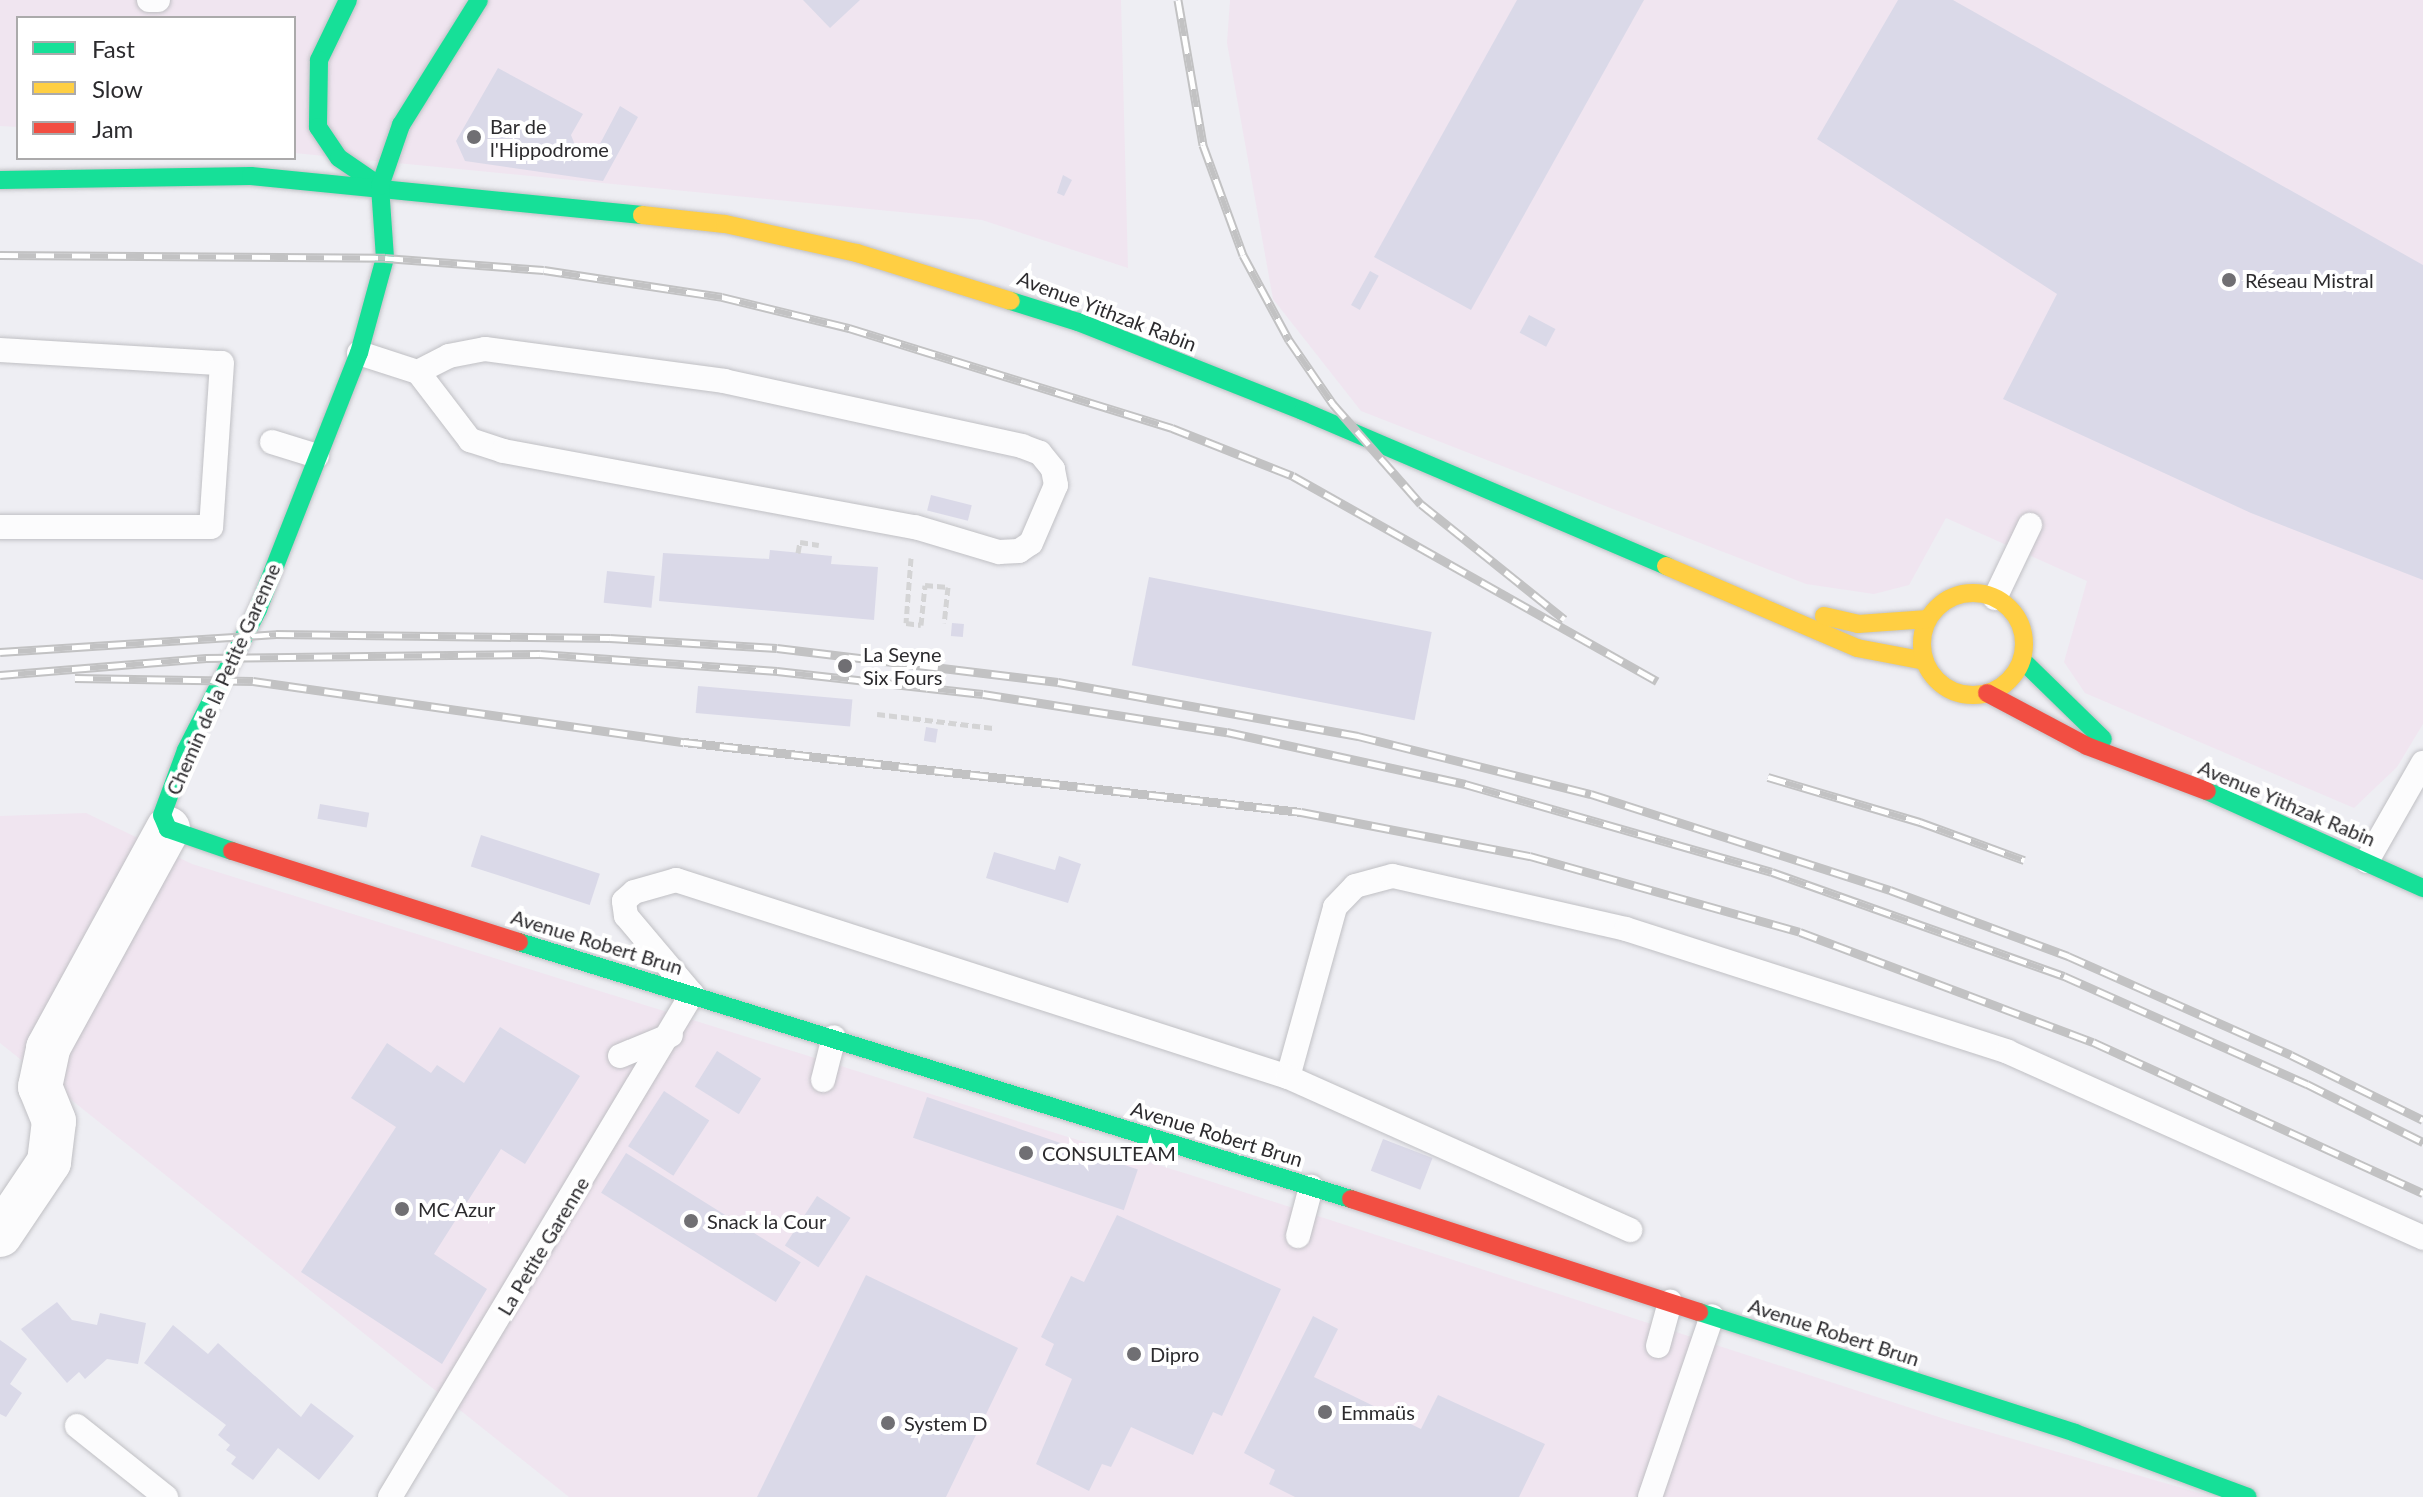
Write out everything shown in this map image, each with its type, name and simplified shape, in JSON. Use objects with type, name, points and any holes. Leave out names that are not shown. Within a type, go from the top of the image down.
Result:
[{"type":"street","points":[[315,22],[348,0]]},
{"type":"street","points":[[348,0],[319,60],[318,127],[339,158],[380,186],[401,125],[479,0]]},
{"type":"street","points":[[91,177],[116,160]]},
{"type":"street","name":"Avenue Yithzak Rabin","points":[[0,180],[251,176],[380,186],[725,224],[969,284],[1303,411],[1781,614]]},
{"type":"street","name":"Chemin de la Petite Garenne","points":[[0,1235],[49,1162],[54,1121],[40,1087],[48,1048],[149,882],[168,829],[162,815],[186,750],[258,609],[359,353],[385,258],[380,186]]},
{"type":"street","points":[[1781,614],[1858,624],[1928,619],[1959,595],[1995,598],[2018,620],[2022,660],[2016,672],[1987,693]]},
{"type":"street","points":[[1781,614],[1857,648],[1925,661]]},
{"type":"street","points":[[1928,619],[1921,647],[1925,661],[1943,686],[1964,694],[1987,693],[2055,731],[2132,761]]},
{"type":"street","points":[[2022,660],[2085,726],[2132,761]]},
{"type":"street","name":"Avenue Yithzak Rabin","points":[[2132,761],[2423,888]]},
{"type":"street","name":"Avenue Robert Brun","points":[[168,829],[1670,1302],[2075,1433],[2248,1497]]},
{"type":"lane","points":[[149,0],[158,0]]},
{"type":"lane","points":[[359,353],[418,372],[470,440],[503,451],[914,527],[999,552],[1019,551],[1039,531],[1056,485],[1053,469],[1040,453],[1022,446],[725,381],[485,349],[449,356],[418,372]]},
{"type":"lane","points":[[0,350],[222,363],[211,527],[0,527]]},
{"type":"lane","points":[[272,442],[317,456]]},
{"type":"lane","points":[[1995,598],[2030,525]]},
{"type":"lane","points":[[2367,861],[2423,763]]},
{"type":"lane","points":[[1288,1077],[1335,907],[1355,886],[1393,876],[1626,929],[2008,1052],[2423,1238]]},
{"type":"lane","points":[[692,994],[626,916],[624,901],[634,892],[676,880],[1288,1077],[1630,1230]]},
{"type":"lane","name":"La Petite Garenne","points":[[390,1497],[671,1035],[692,994]]},
{"type":"lane","points":[[620,1056],[671,1035]]},
{"type":"lane","points":[[823,1080],[834,1037]]},
{"type":"lane","points":[[1298,1236],[1311,1187]]},
{"type":"lane","points":[[1658,1346],[1670,1302]]},
{"type":"lane","points":[[1650,1497],[1712,1316]]},
{"type":"lane","points":[[77,1426],[166,1497]]},
{"type":"path","points":[[914,527],[906,623],[921,625],[925,585],[948,587],[944,623]]},
{"type":"path","points":[[877,714],[993,728]]},
{"type":"shaded area","points":[[0,0],[1121,0],[1128,268],[982,220],[296,153],[296,16],[16,16],[16,127],[0,126]]},
{"type":"shaded area","points":[[1230,0],[2423,0],[2423,724],[2397,767],[2354,808],[2085,693],[2064,662],[2087,581],[1946,518],[1909,585],[1874,594],[1806,584],[1361,411],[1273,299],[1227,43]]},
{"type":"shaded area","points":[[86,813],[192,864],[1197,1177],[1951,1421],[2213,1497],[569,1497],[0,1043],[0,816]]},
{"type":"building","points":[[803,0],[860,0],[830,28]]},
{"type":"building","points":[[1517,0],[1644,0],[1471,310],[1374,257]]},
{"type":"building","name":"Réseau Mistral","points":[[1898,0],[1953,0],[2423,265],[2423,580],[2251,513],[2003,399],[2057,294],[1817,139]]},
{"type":"building","points":[[498,68],[583,114],[571,135],[579,155],[593,157],[620,106],[638,117],[603,181],[465,161],[456,141]]},
{"type":"building","points":[[1063,175],[1072,180],[1064,196],[1057,193]]},
{"type":"building","points":[[1370,271],[1379,276],[1360,310],[1351,305]]},
{"type":"building","points":[[1529,315],[1555,329],[1546,347],[1520,333]]},
{"type":"building","points":[[931,495],[972,505],[968,521],[927,511]]},
{"type":"building","points":[[770,550],[832,556],[831,564],[878,567],[874,620],[659,601],[663,553],[769,559]]},
{"type":"building","points":[[607,571],[655,576],[651,608],[604,603]]},
{"type":"building","points":[[1149,577],[1432,632],[1415,720],[1132,665]]},
{"type":"building","points":[[952,623],[964,624],[963,637],[951,636]]},
{"type":"building","points":[[698,686],[852,700],[850,726],[696,713]]},
{"type":"building","points":[[926,727],[938,729],[936,743],[924,741]]},
{"type":"building","points":[[320,804],[369,813],[367,827],[317,819]]},
{"type":"building","points":[[481,835],[600,874],[590,905],[471,866]]},
{"type":"building","points":[[994,852],[1055,870],[1059,856],[1081,864],[1068,903],[986,878]]},
{"type":"building","name":"MC Azur","points":[[500,1027],[580,1076],[525,1164],[501,1149],[434,1254],[487,1289],[442,1364],[301,1272],[396,1127],[351,1098],[387,1043],[431,1073],[437,1065],[464,1083]]},
{"type":"building","points":[[717,1051],[761,1079],[739,1114],[695,1087]]},
{"type":"building","name":"Snack la Cour","points":[[664,1091],[709,1120],[673,1176],[628,1146]]},
{"type":"building","name":"CONSULTEAM","points":[[927,1097],[1138,1170],[1124,1210],[913,1138]]},
{"type":"building","points":[[1383,1139],[1432,1158],[1420,1190],[1371,1171]]},
{"type":"building","name":"Snack la Cour","points":[[626,1153],[801,1262],[776,1302],[601,1193]]},
{"type":"building","name":"Snack la Cour","points":[[817,1196],[851,1218],[818,1267],[785,1245]]},
{"type":"building","name":"Dipro","points":[[1117,1215],[1281,1289],[1222,1416],[1213,1412],[1193,1455],[1131,1427],[1111,1467],[1102,1464],[1089,1491],[1036,1464],[1072,1379],[1045,1365],[1054,1344],[1041,1337],[1071,1276],[1084,1282]]},
{"type":"building","name":"System D","points":[[866,1275],[1018,1348],[946,1497],[757,1497]]},
{"type":"building","points":[[57,1302],[72,1320],[97,1325],[100,1313],[146,1323],[138,1364],[107,1359],[85,1379],[79,1372],[67,1383],[21,1329]]},
{"type":"building","name":"Emmaüs","points":[[1313,1316],[1338,1329],[1314,1377],[1421,1429],[1438,1395],[1545,1444],[1519,1497],[1295,1497],[1269,1484],[1275,1470],[1244,1453]]},
{"type":"building","points":[[173,1325],[208,1354],[218,1343],[301,1417],[311,1403],[354,1436],[319,1480],[278,1448],[253,1480],[231,1464],[236,1457],[226,1450],[230,1445],[218,1435],[226,1425],[144,1363]]},
{"type":"building","points":[[0,1340],[27,1359],[10,1384],[22,1393],[6,1417],[0,1414]]},
{"type":"railway","points":[[1178,0],[1203,145],[1243,255],[1289,340],[1333,404],[1421,504],[1564,619]]},
{"type":"railway","points":[[0,255],[385,258],[544,270],[722,297],[849,328],[1172,428],[1293,476],[1657,681]]},
{"type":"railway","points":[[0,652],[276,634],[610,638],[777,648],[1058,682],[1358,736],[1591,794],[1890,890],[2068,956],[2291,1055],[2423,1120]]},
{"type":"railway","points":[[0,675],[206,658],[540,654],[777,671],[983,694],[1227,732],[1465,784],[1772,872],[2064,976],[2307,1084],[2423,1142]]},
{"type":"railway","points":[[75,678],[253,681],[684,742],[1301,812],[1530,856],[1800,932],[2093,1042],[2423,1193]]},
{"type":"railway","points":[[1768,777],[1920,822],[2024,860]]},
{"type":"traffic: fast","points":[[348,0],[319,60],[318,127],[339,158],[380,186]]},
{"type":"traffic: fast","points":[[232,851],[168,829],[162,815],[186,750],[258,609],[359,353],[385,258],[380,186],[401,125],[479,0]]},
{"type":"traffic: fast","points":[[0,180],[251,176],[642,215]]},
{"type":"traffic: fast","points":[[1011,301],[1078,322],[1303,411],[1666,566]]},
{"type":"traffic: fast","points":[[2022,660],[2103,739]]},
{"type":"traffic: fast","points":[[2207,791],[2423,888]]},
{"type":"traffic: fast","points":[[519,942],[1351,1199]]},
{"type":"traffic: fast","points":[[1699,1312],[2075,1433],[2248,1497]]},
{"type":"traffic: slow","points":[[642,215],[725,224],[857,253],[1011,301]]},
{"type":"traffic: slow","points":[[1666,566],[1857,648],[1925,661]]},
{"type":"traffic: slow","points":[[1973,593],[1992,597],[2009,608],[2020,625],[2024,644],[2020,663],[2009,680],[1992,691],[1973,695],[1954,691],[1937,680],[1926,663],[1922,644],[1926,625],[1937,608],[1954,597],[1973,593]]},
{"type":"traffic: slow","points":[[1824,616],[1858,624],[1928,619]]},
{"type":"traffic: jam","points":[[1987,693],[2087,746],[2207,791]]},
{"type":"traffic: jam","points":[[232,851],[519,942]]},
{"type":"traffic: jam","points":[[1351,1199],[1699,1312]]},
{"type":"place","name":"Bar de l'Hippodrome","points":[[474,137]]},
{"type":"place","name":"Réseau Mistral","points":[[2229,280]]},
{"type":"place","name":"La Seyne Six Fours","points":[[845,666]]},
{"type":"place","name":"CONSULTEAM","points":[[1026,1153]]},
{"type":"place","name":"MC Azur","points":[[402,1209]]},
{"type":"place","name":"Snack la Cour","points":[[691,1221]]},
{"type":"place","name":"Dipro","points":[[1134,1354]]},
{"type":"place","name":"Emmaüs","points":[[1325,1412]]},
{"type":"place","name":"System D","points":[[888,1423]]}]
